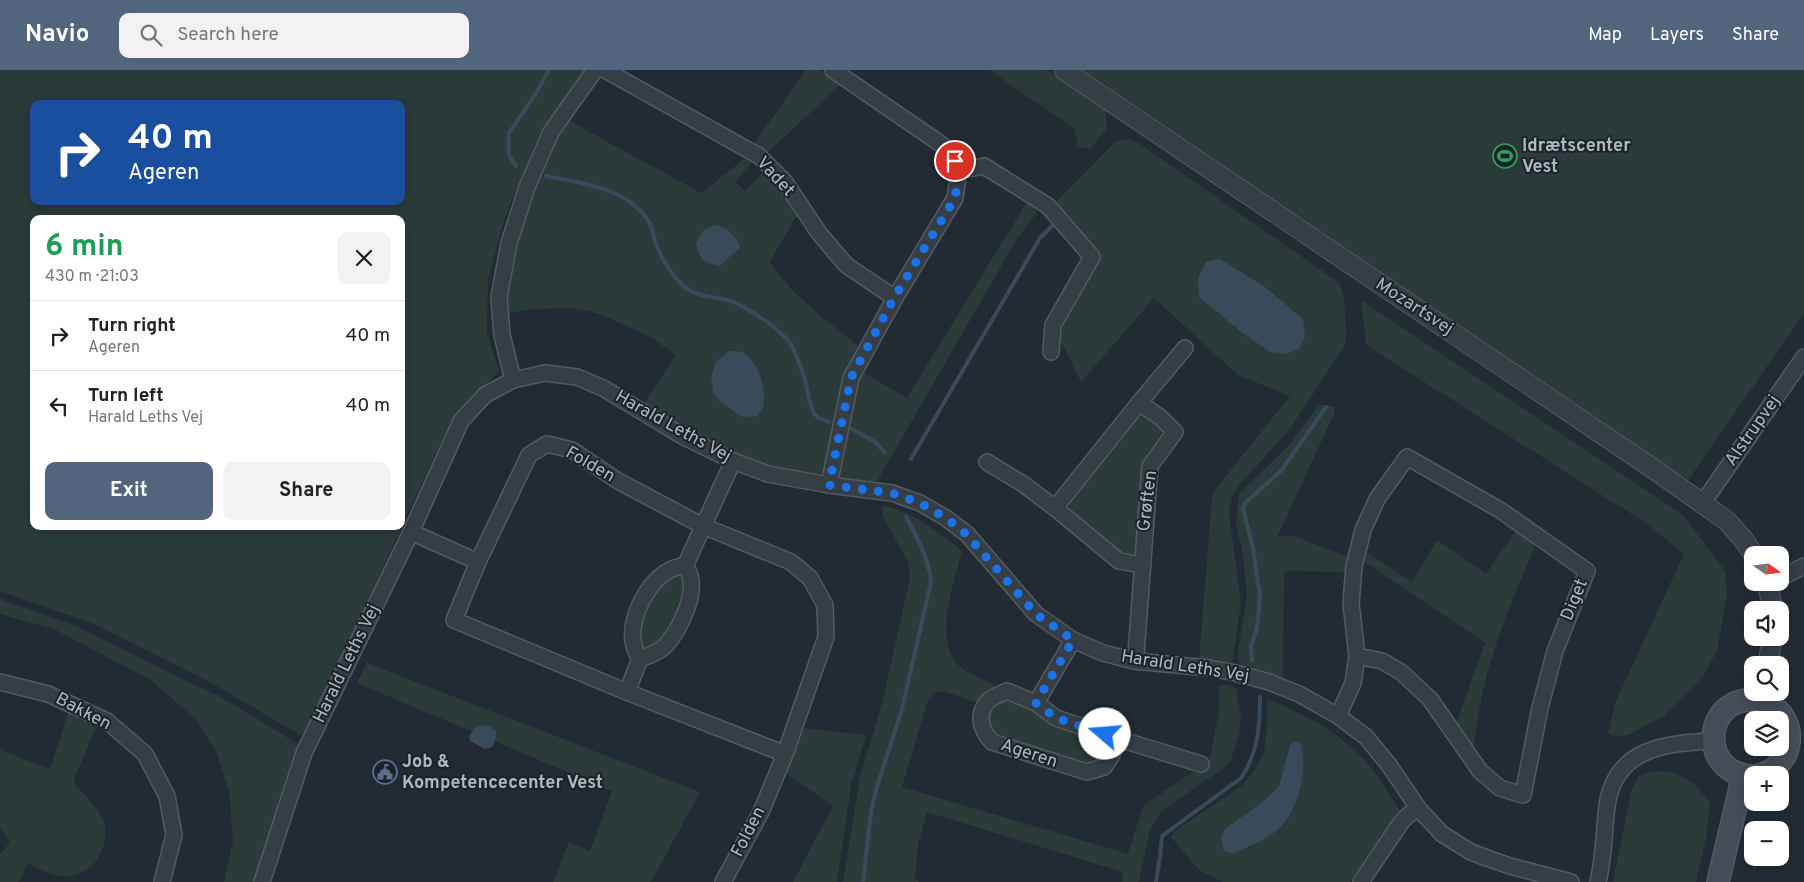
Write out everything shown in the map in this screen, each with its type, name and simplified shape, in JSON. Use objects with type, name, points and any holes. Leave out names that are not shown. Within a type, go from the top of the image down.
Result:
[{"type":"main road","points":[[1744,700],[1732,704],[1721,714],[1714,727],[1713,741],[1716,753],[1722,764],[1732,771],[1744,774]]},
{"type":"main road","points":[[1768,701],[1781,713],[1797,734],[1778,766]]},
{"type":"main road","points":[[1718,882],[1744,801]]},
{"type":"street","points":[[512,380],[502,334],[499,297],[509,244],[527,187],[551,132],[595,70]]},
{"type":"street","name":"Vadet","points":[[605,70],[759,156],[785,182],[819,233],[846,265],[894,298]]},
{"type":"street","points":[[829,485],[851,378],[894,298],[955,198],[959,171],[951,151],[833,70]]},
{"type":"street","name":"Mozartsvej","points":[[1064,70],[1457,335],[1702,504],[1726,521],[1748,546]]},
{"type":"street","points":[[959,171],[984,166],[1048,206],[1092,257],[1053,324],[1051,352]]},
{"type":"street","points":[[1055,508],[1138,403],[1185,348]]},
{"type":"street","name":"Alstrupvej","points":[[1702,504],[1804,358]]},
{"type":"street","name":"Harald Leths Vej","points":[[262,882],[304,753],[411,532],[461,421],[485,394],[512,380],[545,373],[577,377],[603,388],[684,437],[733,461],[768,474],[829,485],[892,493],[920,503],[946,518],[972,540],[1036,614],[1073,640],[1103,653],[1134,661],[1236,672],[1299,694],[1338,716],[1366,737],[1389,765],[1418,808],[1442,834],[1471,852],[1510,866],[1571,882]]},
{"type":"street","name":"Grøften","points":[[1134,661],[1150,466],[1175,432],[1160,416],[1138,403]]},
{"type":"street","name":"Folden","points":[[723,882],[761,812],[786,754],[826,637],[825,605],[810,578],[791,562],[703,526],[618,481],[572,450],[547,444],[529,455],[478,562],[454,620],[627,692],[786,754]]},
{"type":"street","name":"Diget","points":[[1338,716],[1353,683],[1358,656],[1351,603],[1354,566],[1363,530],[1378,499],[1407,457],[1500,510],[1587,571],[1555,651],[1540,708],[1523,794],[1500,788],[1480,771],[1430,699],[1401,672],[1382,661],[1358,656]]},
{"type":"street","points":[[685,566],[733,461]]},
{"type":"street","points":[[986,462],[1023,484],[1119,561],[1142,565]]},
{"type":"street","points":[[411,532],[478,562]]},
{"type":"street","points":[[627,692],[640,659],[633,641],[637,614],[642,601],[652,585],[666,570],[677,566],[685,566]]},
{"type":"street","points":[[640,659],[652,656],[663,648],[672,638],[682,621],[691,589],[691,576],[685,566]]},
{"type":"street","points":[[1789,573],[1804,566]]},
{"type":"street","points":[[1036,703],[1073,640]]},
{"type":"street","name":"Bakken","points":[[0,682],[48,694],[107,721],[145,754],[168,796],[174,835],[165,881]]},
{"type":"street","name":"Ageren","points":[[1007,691],[1036,703],[1056,718],[1105,734],[1111,740],[1112,755],[1104,767],[1087,772],[992,742],[983,732],[981,715],[990,699],[1007,691]]},
{"type":"street","name":"Ageren","points":[[1111,740],[1119,739],[1201,764]]},
{"type":"street","points":[[1598,882],[1603,862],[1607,805],[1614,781],[1620,772],[1636,756],[1648,750],[1673,744],[1713,741]]},
{"type":"street","points":[[1361,882],[1400,824],[1418,808]]},
{"type":"shaded area","points":[[0,70],[587,70],[538,138],[505,217],[488,279],[487,332],[499,371],[450,423],[405,520],[405,215],[30,215],[30,530],[400,530],[304,737],[206,680],[94,624],[0,591]]},
{"type":"shaded area","points":[[806,70],[820,70],[841,84],[766,154],[753,145]]},
{"type":"shaded area","points":[[989,70],[1046,70],[1106,111],[1107,128],[1090,149],[1078,146],[1074,128]]},
{"type":"shaded area","name":"Idrætscenter Vest","points":[[1084,70],[1804,70],[1804,313],[1688,480]]},
{"type":"shaded area","points":[[566,119],[701,193],[747,157],[754,160],[735,182],[745,191],[765,170],[798,213],[770,262],[790,288],[823,318],[860,347],[826,466],[822,473],[818,475],[760,467],[697,439],[643,405],[676,355],[649,336],[597,313],[569,308],[534,309],[502,314],[512,248],[551,142]],"holes":[[[716,361],[752,361],[763,386],[713,393],[711,377]]]},
{"type":"shaded area","points":[[1129,139],[1140,144],[1338,282],[1344,297],[1345,345],[1290,429],[1238,486],[1232,496],[1229,513],[1241,603],[1232,663],[1199,660],[1212,497],[1214,491],[1290,396],[1238,375],[1154,298],[1081,382],[1057,333],[1060,322],[1100,257],[1053,205],[1116,141]]},
{"type":"shaded area","points":[[1027,202],[1036,207],[1036,214],[1018,237],[876,483],[843,481],[837,473],[857,380],[861,371],[907,398]]},
{"type":"shaded area","points":[[1361,300],[1683,515],[1725,571],[1727,593],[1717,651],[1703,676],[1663,717],[1628,735],[1617,737],[1608,733],[1616,701],[1684,554],[1644,522],[1366,345]]},
{"type":"shaded area","points":[[1319,405],[1335,408],[1334,414],[1277,537],[1291,535],[1350,558],[1349,572],[1284,571],[1283,678],[1239,664],[1238,653],[1247,595],[1242,548],[1236,526],[1239,494],[1289,445]]},
{"type":"shaded area","points":[[1146,416],[1156,422],[1164,436],[1137,552],[1131,556],[1123,556],[1075,516],[1070,508],[1069,501],[1135,419]]},
{"type":"shaded area","points":[[883,506],[894,508],[915,517],[962,551],[948,605],[946,634],[948,647],[960,667],[991,684],[996,690],[978,703],[943,691],[937,692],[928,700],[902,787],[1128,854],[1143,806],[1209,761],[1219,712],[1219,685],[1236,688],[1241,718],[1239,735],[1231,760],[1223,769],[1161,812],[1150,829],[1139,882],[1122,882],[1123,872],[927,812],[918,845],[915,878],[919,882],[843,882],[860,776],[881,708],[910,578],[908,561],[884,519]]},
{"type":"shaded area","points":[[1517,529],[1537,542],[1499,636],[1482,695],[1473,749],[1456,724],[1485,643],[1362,560],[1365,551],[1412,582],[1437,540],[1486,574]]},
{"type":"shaded area","points":[[678,573],[684,578],[686,584],[681,612],[660,643],[646,649],[640,647],[640,629],[651,596],[663,579],[670,574]]},
{"type":"shaded area","points":[[0,599],[78,627],[224,699],[301,746],[256,882],[224,882],[233,841],[229,791],[216,751],[195,718],[149,679],[54,629],[0,614]]},
{"type":"shaded area","points":[[367,663],[700,792],[651,882],[553,882],[569,842],[590,851],[612,791],[357,683]]},
{"type":"shaded area","points":[[1004,700],[1019,703],[1053,722],[1094,737],[1102,749],[1099,761],[1093,768],[993,740],[985,712],[997,702]]},
{"type":"shaded area","points":[[1267,700],[1305,716],[1331,732],[1363,758],[1399,809],[1400,813],[1350,882],[1223,882],[1199,870],[1171,837],[1176,830],[1240,787],[1254,772],[1264,753]],"holes":[[[1290,745],[1272,835],[1260,804],[1279,786]]]},
{"type":"shaded area","points":[[69,711],[96,727],[73,782],[94,806],[104,822],[105,838],[101,853],[95,863],[79,874],[60,876],[50,874],[28,863],[19,882],[0,882],[0,855],[10,842],[0,828],[0,750],[50,769]]},
{"type":"shaded area","points":[[802,728],[866,735],[851,785],[837,882],[793,882],[833,806],[784,772]]},
{"type":"shaded area","points":[[1652,771],[1674,772],[1695,785],[1710,802],[1706,838],[1696,882],[1613,882],[1631,791],[1639,776]]},
{"type":"water","points":[[714,225],[730,233],[737,240],[740,248],[719,266],[705,261],[701,257],[696,243],[703,231]]},
{"type":"water","points":[[1220,259],[1265,287],[1303,319],[1305,336],[1299,349],[1286,354],[1270,352],[1240,331],[1199,297],[1198,278],[1206,262]]},
{"type":"water","points":[[730,351],[741,352],[747,356],[756,367],[762,381],[764,402],[763,408],[757,416],[742,417],[720,402],[713,393],[711,377],[716,361]]},
{"type":"water","points":[[483,725],[491,727],[496,731],[496,738],[492,747],[485,749],[470,741],[469,736],[475,728]]},
{"type":"water","points":[[1295,741],[1301,744],[1303,755],[1302,781],[1299,794],[1288,818],[1271,835],[1262,840],[1232,854],[1224,851],[1221,837],[1225,829],[1260,804],[1279,786],[1290,745]]},
{"type":"waterway","points":[[516,166],[509,155],[509,133],[535,95],[549,70]]},
{"type":"waterway","points":[[546,176],[604,189],[631,202],[642,212],[650,224],[662,258],[682,285],[692,292],[738,304],[764,320],[787,339],[802,370],[814,414],[829,422]]},
{"type":"waterway","points":[[911,459],[1040,238],[1052,226]]},
{"type":"waterway","points":[[1252,661],[1251,646],[1257,628],[1260,596],[1253,548],[1243,509],[1245,503],[1281,471],[1326,407]]},
{"type":"waterway","points":[[850,428],[875,442],[885,453]]},
{"type":"waterway","points":[[863,882],[871,812],[876,790],[902,709],[931,582],[925,556],[906,517]]},
{"type":"waterway","points":[[1156,882],[1162,836],[1241,778],[1247,769],[1257,739],[1260,697]]},
{"type":"place","name":"Idrætscenter Vest","points":[[1505,156]]},
{"type":"place","name":"Job & Kompetencecenter Vest","points":[[385,772]]},
{"type":"route","points":[[955,161],[959,171],[955,198],[894,298],[851,378],[829,485],[892,493],[907,498],[932,509],[966,534],[1036,614],[1073,640],[1036,703],[1056,718],[1105,734]]}]
